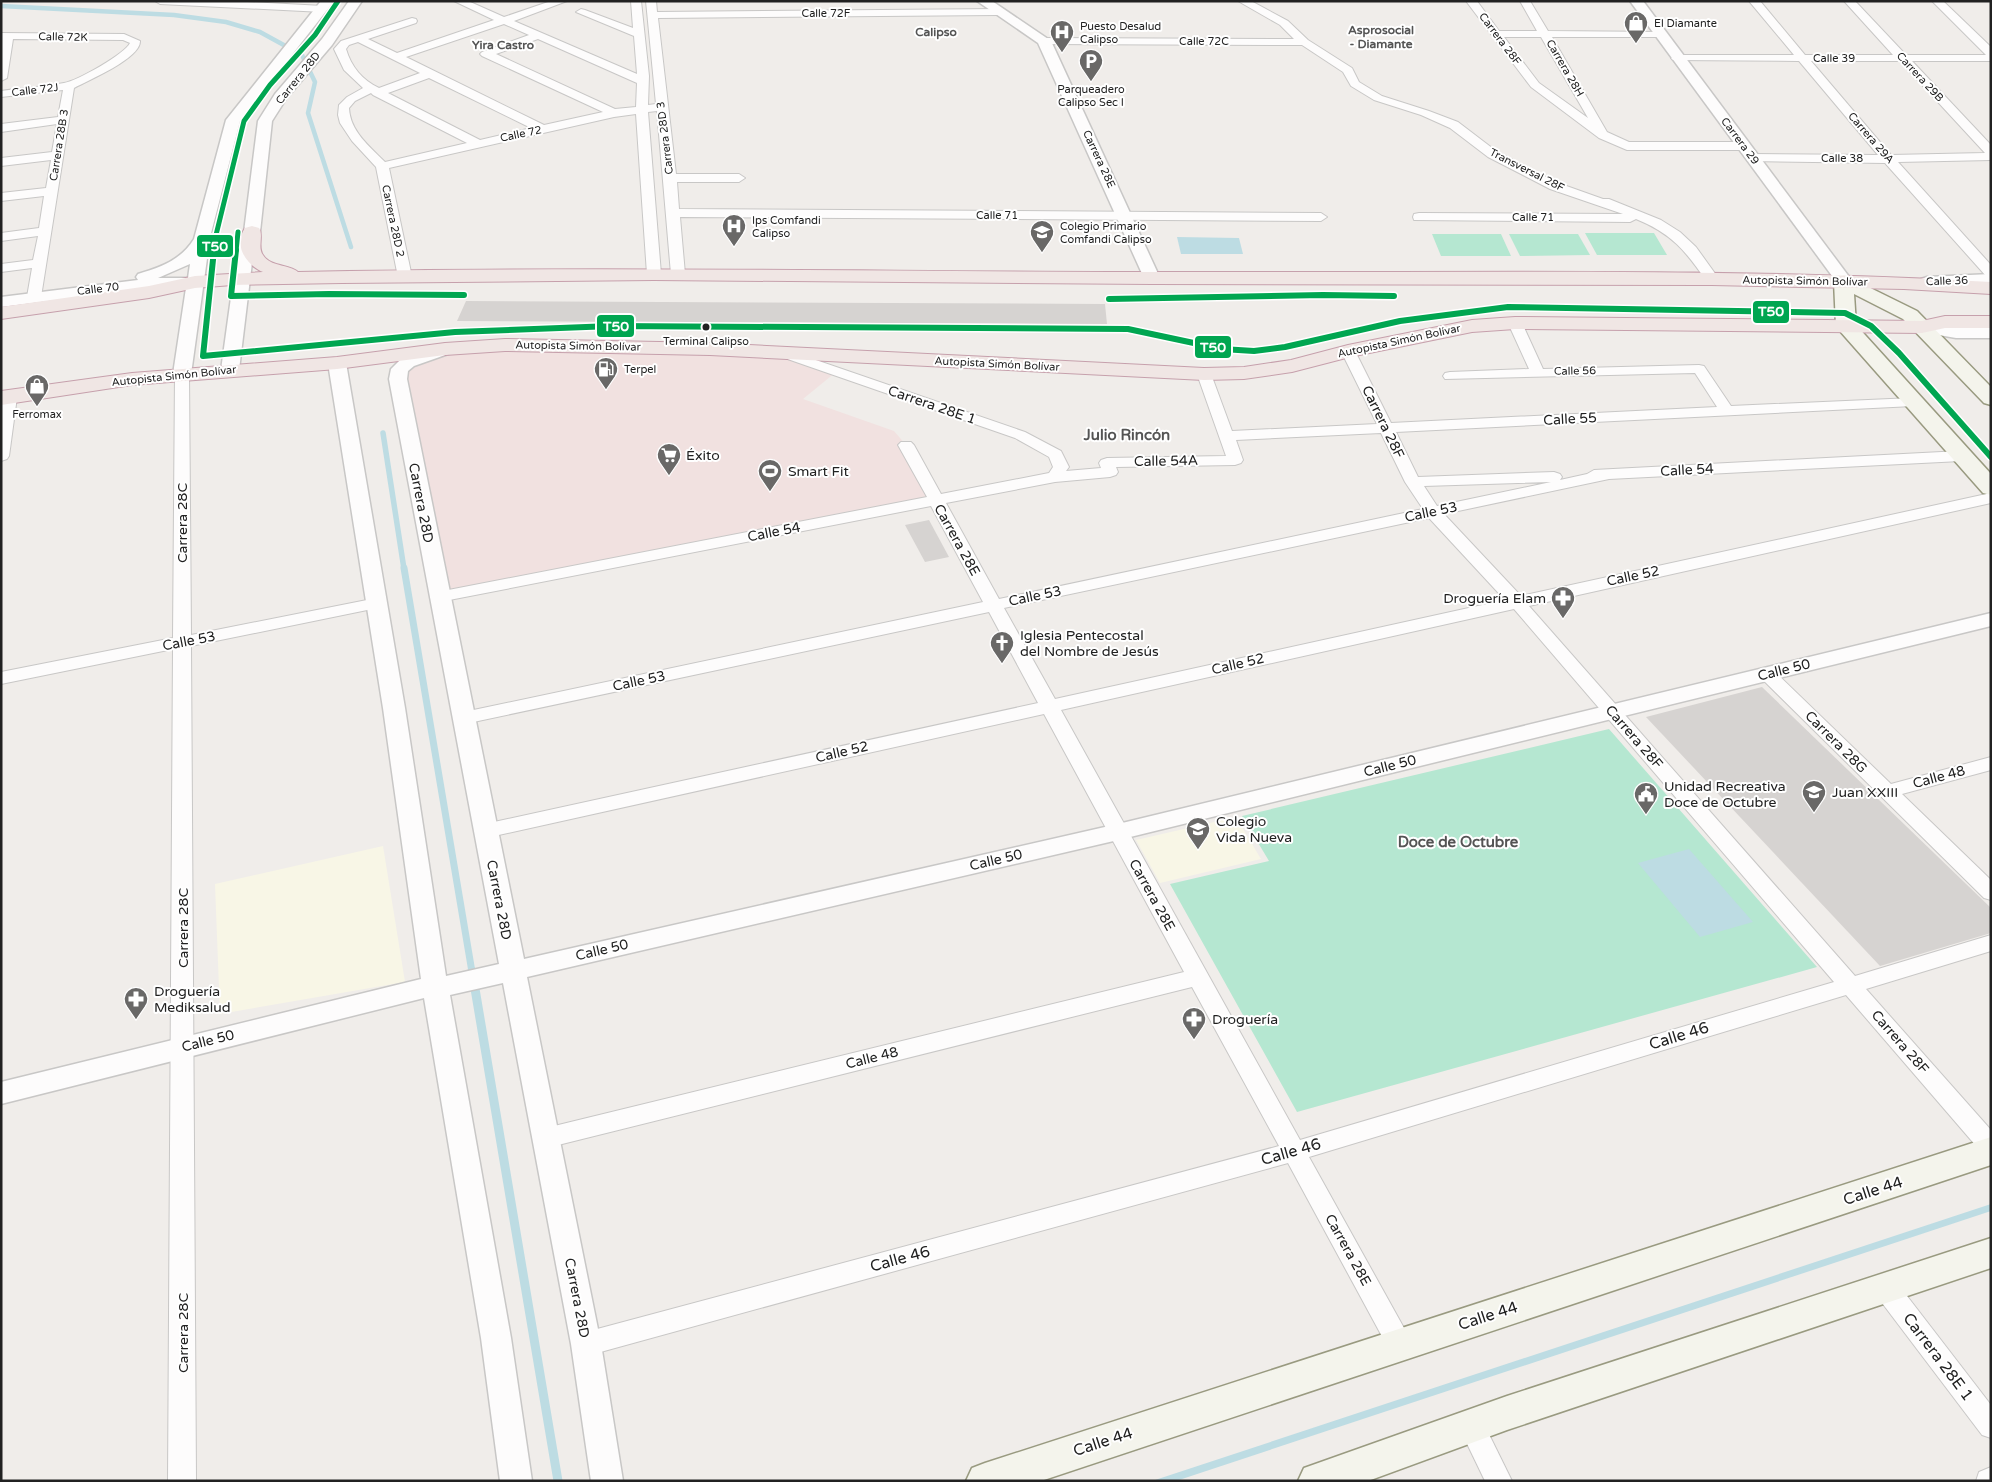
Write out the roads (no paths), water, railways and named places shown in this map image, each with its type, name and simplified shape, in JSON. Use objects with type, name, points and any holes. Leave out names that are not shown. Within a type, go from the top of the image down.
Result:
[{"type":"highway","points":[[252,232],[252,253],[256,259],[269,268],[289,274],[342,277]]},
{"type":"highway","name":"Autopista Simón Bolívar","points":[[1,314],[149,292],[195,282],[342,277],[678,274],[1152,278],[1712,279],[1844,281],[1991,288]]},
{"type":"highway","name":"Autopista Simón Bolívar","points":[[6,397],[182,374],[337,363],[504,345],[781,352],[1204,374],[1244,373],[1472,326],[1515,323],[1922,327],[1945,322],[1991,322]]},
{"type":"main road","points":[[1844,281],[1846,326],[1991,488]]},
{"type":"main road","name":"Carrera 29","points":[[1844,281],[1910,315],[1991,399]]},
{"type":"main road","name":"Calle 44","points":[[984,1481],[1991,1151]]},
{"type":"main road","points":[[1317,1481],[1471,1425],[1991,1253]]},
{"type":"street","points":[[160,1],[326,5]]},
{"type":"street","name":"Carrera 28D","points":[[230,370],[245,254],[252,232],[265,121],[280,97],[327,42],[356,1]]},
{"type":"street","points":[[459,1],[537,36],[643,78],[658,75]]},
{"type":"street","points":[[396,56],[561,1]]},
{"type":"street","name":"Carrera 28D 3","points":[[636,1],[643,78],[642,109],[654,274]]},
{"type":"street","name":"Carrera 28D 3","points":[[651,1],[678,274]]},
{"type":"street","points":[[982,1],[1044,41]]},
{"type":"street","name":"Transversal 28F","points":[[1243,1],[1284,23],[1304,42],[1348,70],[1355,84],[1378,98],[1425,113],[1454,125],[1492,154],[1520,169],[1554,186],[1614,207]]},
{"type":"street","name":"Carrera 28F","points":[[1471,1],[1535,85],[1603,135],[1627,146]]},
{"type":"street","name":"Carrera 28H","points":[[1524,1],[1546,34],[1603,135]]},
{"type":"street","name":"Carrera 29","points":[[1636,1],[1844,281]]},
{"type":"street","name":"Carrera 29A","points":[[1754,1],[1888,158],[1991,273]]},
{"type":"street","name":"Carrera 29B","points":[[1849,1],[1991,154]]},
{"type":"street","points":[[1937,1],[1991,53]]},
{"type":"street","name":"Carrera 28D","points":[[182,374],[202,236],[234,120],[326,5]]},
{"type":"street","points":[[581,12],[638,34]]},
{"type":"street","name":"Calle 72F","points":[[652,15],[999,12]]},
{"type":"street","points":[[412,21],[345,43],[340,49],[351,74],[374,91],[476,143]]},
{"type":"street","points":[[1496,34],[1659,34]]},
{"type":"street","points":[[1,78],[5,36]]},
{"type":"street","name":"Calle 72K","points":[[5,36],[124,37],[135,41],[135,46],[118,61],[94,75],[69,86]]},
{"type":"street","points":[[537,36],[486,54],[614,113]]},
{"type":"street","points":[[358,38],[542,129]]},
{"type":"street","name":"Calle 72C","points":[[1044,41],[1304,42]]},
{"type":"street","name":"Carrera 28E","points":[[1044,41],[1125,215],[1152,278]]},
{"type":"street","name":"Calle 39","points":[[1678,58],[1991,58]]},
{"type":"street","points":[[382,166],[359,142],[342,117],[343,107],[350,99],[429,74]]},
{"type":"street","name":"Calle 72J","points":[[1,94],[69,86]]},
{"type":"street","name":"Carrera 28B 3","points":[[34,297],[69,86]]},
{"type":"street","name":"Calle 72","points":[[382,166],[614,113],[662,108]]},
{"type":"street","points":[[1,128],[63,120]]},
{"type":"street","name":"Calle 38","points":[[1627,146],[1888,158],[1991,154]]},
{"type":"street","points":[[1,162],[58,155]]},
{"type":"street","name":"Carrera 28D 2","points":[[382,166],[405,277]]},
{"type":"street","points":[[670,178],[739,178]]},
{"type":"street","points":[[1,197],[52,190]]},
{"type":"street","points":[[1614,207],[1646,218],[1678,235],[1696,253],[1712,279]]},
{"type":"street","name":"Calle 71","points":[[672,213],[1321,217]]},
{"type":"street","name":"Calle 71","points":[[1419,217],[1646,218]]},
{"type":"street","points":[[1,237],[45,231]]},
{"type":"street","points":[[102,288],[167,270],[184,260],[197,248],[202,236]]},
{"type":"street","points":[[1,268],[40,263]]},
{"type":"street","name":"Calle 36","points":[[1904,283],[1991,279]]},
{"type":"street","name":"Calle 70","points":[[1,302],[150,283],[195,282]]},
{"type":"street","points":[[1515,323],[1537,372]]},
{"type":"street","points":[[1922,327],[1956,333],[1991,333]]},
{"type":"street","name":"Carrera 28D","points":[[445,350],[408,362],[400,369],[398,379],[485,832],[506,972],[546,1138],[586,1344],[606,1481]]},
{"type":"street","name":"Carrera 28F","points":[[1348,351],[1413,482],[1433,512],[1517,602],[1991,1147]]},
{"type":"street","name":"Carrera 28E 1","points":[[781,352],[1020,435],[1056,454],[1061,467],[1055,477]]},
{"type":"street","points":[[337,363],[441,986],[496,1338],[516,1481]]},
{"type":"street","name":"Calle 56","points":[[1450,376],[1699,368],[1727,411]]},
{"type":"street","name":"Carrera 28C","points":[[182,374],[182,1481]]},
{"type":"street","points":[[1204,374],[1226,436]]},
{"type":"street","points":[[1,456],[6,397]]},
{"type":"street","name":"Calle 55","points":[[1226,436],[1914,402]]},
{"type":"street","name":"Calle 54A","points":[[1110,472],[1107,463],[1234,460],[1226,436]]},
{"type":"street","name":"Carrera 28E","points":[[906,445],[1400,1345]]},
{"type":"street","name":"Calle 54","points":[[1413,482],[1606,475],[1961,456]]},
{"type":"street","name":"Calle 54","points":[[439,597],[1055,477],[1110,472]]},
{"type":"street","name":"Calle 53","points":[[464,718],[1606,475]]},
{"type":"street","name":"Calle 52","points":[[485,832],[1991,498]]},
{"type":"street","name":"Calle 53","points":[[1,678],[377,603]]},
{"type":"street","name":"Calle 50","points":[[1,1093],[441,986],[1118,832],[1991,619]]},
{"type":"street","name":"Carrera 28G","points":[[1767,674],[1991,893]]},
{"type":"street","name":"Calle 48","points":[[1886,792],[1991,763]]},
{"type":"street","name":"Calle 46","points":[[586,1344],[1293,1152],[1991,943]]},
{"type":"street","name":"Calle 48","points":[[546,1138],[1198,978]]},
{"type":"street","name":"Carrera 28E 1","points":[[1885,1287],[1991,1426]]},
{"type":"street","points":[[1471,1425],[1499,1481]]},
{"type":"water","points":[[1177,237],[1239,238],[1243,254],[1181,254]]},
{"type":"water","points":[[1689,849],[1753,922],[1700,937],[1638,863]]},
{"type":"water","points":[[1991,1204],[1991,1211],[1176,1481],[1152,1481]]},
{"type":"waterway","points":[[1,6],[174,15],[226,22],[260,32],[302,55],[315,82],[308,113],[351,247]]},
{"type":"waterway","points":[[383,433],[404,569]]},
{"type":"waterway","points":[[404,568],[472,972]]},
{"type":"waterway","points":[[472,971],[558,1481]]},
{"type":"place","name":"El Diamante","points":[[1636,44]]},
{"type":"place","name":"Puesto Desalud Calipso","points":[[1062,53]]},
{"type":"place","name":"Parqueadero Calipso Sec I","points":[[1091,82]]},
{"type":"place","name":"Ips Comfandi Calipso","points":[[734,247]]},
{"type":"place","name":"Colegio Primario Comfandi Calipso","points":[[1042,253]]},
{"type":"place","name":"Terminal Calipso","points":[[706,327]]},
{"type":"place","name":"Terpel","points":[[606,390]]},
{"type":"place","name":"Ferromax","points":[[37,407]]},
{"type":"place","name":"Éxito","points":[[669,476]]},
{"type":"place","name":"Smart Fit","points":[[770,492]]},
{"type":"place","name":"Droguería Elam","points":[[1563,619]]},
{"type":"place","name":"Iglesia Pentecostal del Nombre de Jesús","points":[[1002,664]]},
{"type":"place","name":"Juan XXIII","points":[[1814,813]]},
{"type":"place","name":"Unidad Recreativa Doce de Octubre","points":[[1646,815]]},
{"type":"place","name":"Colegio Vida Nueva","points":[[1198,850]]},
{"type":"place","name":"Droguería Mediksalud","points":[[136,1020]]},
{"type":"place","name":"Droguería","points":[[1194,1040]]},
{"type":"district","name":"Calipso","points":[[936,32]]},
{"type":"district","name":"Asprosocial - Diamante","points":[[1381,37]]},
{"type":"district","name":"Yira Castro","points":[[503,45]]},
{"type":"district","name":"Julio Rincón","points":[[1127,435]]},
{"type":"district","name":"Doce de Octubre","points":[[1458,842]]}]
